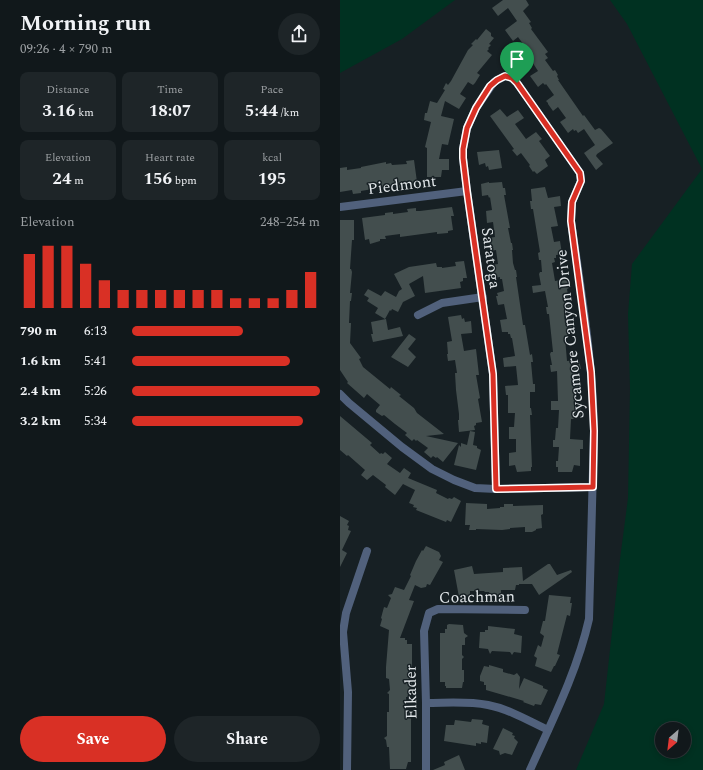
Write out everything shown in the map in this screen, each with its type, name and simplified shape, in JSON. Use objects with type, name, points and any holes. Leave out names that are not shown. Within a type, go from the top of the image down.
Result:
[{"type":"street","name":"Sycamore Canyon Drive","points":[[490,86],[505,76],[508,76],[514,80],[566,154],[576,165],[581,176],[581,181],[572,202],[571,221],[591,372],[594,431],[588,619],[583,644],[575,667],[530,770]]},
{"type":"street","name":"Saratoga","points":[[490,86],[473,113],[467,128],[464,141],[463,158],[483,297],[494,389],[496,489]]},
{"type":"street","name":"Piedmont","points":[[340,207],[467,191]]},
{"type":"street","points":[[418,315],[442,303],[483,297]]},
{"type":"street","points":[[340,394],[363,416],[432,470],[475,488],[593,487]]},
{"type":"street","points":[[346,770],[348,692],[343,632],[346,613],[367,551]]},
{"type":"street","name":"Coachman","points":[[429,613],[438,609],[525,610]]},
{"type":"street","name":"Elkader","points":[[426,770],[424,631],[429,613]]},
{"type":"street","points":[[426,703],[463,702],[489,705],[548,730]]},
{"type":"green space","points":[[340,0],[455,0],[402,39],[340,73]]},
{"type":"green space","points":[[610,0],[703,0],[703,770],[576,770],[604,704],[628,498],[630,389],[628,314],[632,264],[702,169],[627,24]]},
{"type":"building","points":[[503,0],[526,0],[529,5],[523,11],[531,22],[529,23],[532,28],[531,29],[548,52],[545,54],[548,58],[545,60],[553,71],[555,70],[558,75],[558,80],[583,116],[584,115],[595,130],[599,128],[601,129],[613,143],[597,154],[596,156],[603,164],[596,170],[584,153],[595,145],[584,129],[578,133],[573,129],[568,133],[560,122],[566,118],[558,107],[553,111],[546,101],[554,95],[546,84],[545,85],[543,83],[538,87],[530,76],[538,71],[529,57],[527,59],[521,51],[526,48],[518,37],[513,41],[505,30],[517,21],[508,8],[498,16],[492,8]]},
{"type":"building","points":[[486,29],[494,38],[489,44],[491,45],[487,51],[492,55],[477,73],[480,75],[475,83],[473,85],[468,82],[460,94],[466,98],[459,109],[445,101],[441,116],[454,119],[448,145],[442,144],[439,159],[449,159],[449,170],[442,170],[441,177],[427,177],[427,148],[425,147],[431,122],[424,120],[425,113],[427,113],[430,101],[437,103],[445,90],[443,89],[446,83],[448,85],[451,81],[468,50],[473,45],[471,44],[476,39],[477,40]]},
{"type":"building","points":[[500,109],[507,117],[518,110],[524,118],[515,124],[526,139],[536,132],[542,139],[539,141],[550,156],[545,160],[548,166],[537,174],[534,171],[533,172],[529,166],[530,165],[521,153],[517,156],[512,150],[514,149],[490,116]]},
{"type":"building","points":[[499,150],[502,168],[489,170],[485,163],[479,165],[477,152]]},
{"type":"building","points":[[414,160],[417,182],[406,184],[406,187],[384,187],[353,194],[352,190],[340,192],[340,168],[347,167],[347,170],[386,162],[386,164],[391,163],[392,165],[407,164],[406,161]]},
{"type":"building","points":[[489,182],[502,182],[503,188],[505,188],[506,195],[504,195],[510,228],[508,228],[512,243],[513,263],[516,270],[523,325],[525,325],[530,355],[532,354],[533,362],[531,362],[535,392],[530,392],[530,408],[532,415],[530,415],[531,471],[517,472],[515,465],[509,466],[509,453],[516,452],[516,439],[509,439],[509,427],[514,427],[515,413],[508,413],[508,395],[506,395],[505,386],[518,385],[516,366],[504,367],[503,358],[515,356],[510,334],[508,334],[508,332],[502,332],[500,320],[507,319],[504,304],[498,305],[496,296],[498,296],[497,293],[504,291],[502,279],[500,279],[500,277],[494,278],[492,265],[498,264],[496,250],[490,251],[488,238],[495,237],[493,222],[487,223],[486,211],[492,210],[490,197],[489,198],[488,195],[482,196],[481,184]]},
{"type":"building","points":[[545,187],[548,198],[560,196],[561,206],[554,207],[558,226],[551,227],[554,242],[560,241],[562,254],[556,255],[556,258],[554,258],[555,262],[552,263],[555,281],[568,279],[569,288],[567,289],[570,308],[564,309],[565,323],[571,322],[574,334],[567,335],[568,338],[565,338],[567,361],[579,360],[581,369],[579,369],[581,389],[574,389],[575,403],[580,403],[581,416],[574,416],[574,419],[571,419],[570,439],[583,440],[583,449],[580,449],[580,466],[574,465],[572,472],[558,472],[558,467],[556,467],[559,447],[553,447],[553,440],[555,440],[556,428],[558,428],[559,410],[551,410],[551,401],[558,401],[557,371],[551,372],[550,365],[552,365],[550,354],[553,352],[545,291],[533,293],[532,286],[541,285],[539,274],[542,272],[541,260],[539,260],[538,253],[540,252],[533,209],[531,209],[531,189]]},
{"type":"building","points":[[452,207],[454,216],[451,216],[453,230],[448,231],[448,233],[437,234],[437,232],[400,237],[400,234],[385,236],[386,239],[380,239],[380,241],[370,244],[369,239],[365,240],[362,218],[385,215],[385,213],[393,212],[393,214],[408,212],[407,209],[416,208],[416,211],[420,211]]},
{"type":"building","points":[[340,220],[354,220],[354,240],[352,240],[350,269],[352,272],[350,293],[352,293],[349,323],[351,323],[350,343],[361,358],[359,359],[363,367],[390,389],[391,387],[401,395],[399,396],[414,408],[417,413],[444,434],[426,436],[458,443],[443,462],[437,457],[436,458],[433,456],[431,458],[424,452],[428,448],[417,440],[416,441],[414,439],[412,441],[405,435],[407,433],[384,415],[382,416],[376,412],[380,405],[367,394],[364,398],[347,383],[348,382],[340,370]]},
{"type":"building","points":[[464,261],[467,278],[463,278],[463,281],[460,282],[461,288],[425,293],[423,276],[409,284],[415,296],[403,302],[398,312],[392,309],[391,311],[390,310],[385,319],[375,313],[378,308],[367,301],[369,298],[364,295],[368,289],[381,296],[385,291],[396,297],[402,289],[394,274],[409,267],[436,263],[437,267],[442,268],[456,266],[455,262]]},
{"type":"building","points":[[461,315],[465,322],[471,321],[472,333],[461,334],[464,351],[476,349],[479,375],[476,375],[482,422],[476,423],[474,426],[475,430],[459,432],[459,414],[455,373],[457,373],[455,360],[448,361],[447,342],[452,341],[448,317]]},
{"type":"building","points":[[386,319],[388,330],[400,327],[403,336],[373,342],[371,322]]},
{"type":"building","points":[[409,334],[416,339],[408,349],[416,357],[408,367],[391,357]]},
{"type":"building","points":[[340,416],[372,443],[370,445],[380,454],[385,452],[392,458],[387,464],[400,473],[404,468],[411,473],[408,478],[437,490],[436,493],[448,499],[452,499],[454,497],[461,501],[451,522],[447,520],[446,522],[416,510],[417,508],[413,507],[414,505],[409,503],[415,490],[403,484],[395,495],[385,487],[386,485],[373,475],[367,480],[361,475],[365,470],[340,450]]},
{"type":"building","points":[[470,431],[475,432],[473,445],[477,446],[477,448],[481,450],[476,470],[454,465],[459,445],[461,447],[461,443],[467,445]]},
{"type":"building","points":[[466,503],[487,504],[487,509],[504,507],[504,504],[513,504],[513,506],[543,505],[543,514],[541,515],[542,528],[536,529],[532,532],[525,532],[525,527],[502,530],[469,530],[470,525],[465,525]]},
{"type":"building","points":[[340,516],[349,521],[347,525],[349,526],[348,530],[351,531],[342,550],[347,553],[340,567]]},
{"type":"building","points":[[426,546],[439,552],[441,556],[439,560],[443,562],[430,585],[427,584],[426,587],[421,588],[415,585],[409,600],[414,601],[400,638],[405,638],[405,640],[407,640],[407,644],[412,644],[412,694],[408,694],[408,697],[406,697],[407,712],[411,713],[411,762],[408,762],[406,769],[390,769],[389,747],[387,747],[386,740],[384,738],[387,736],[387,712],[389,712],[389,694],[387,693],[390,690],[389,679],[386,678],[386,667],[389,630],[380,626],[381,618],[384,607],[387,608],[391,598],[388,595],[392,594],[395,587],[404,590],[416,561]]},
{"type":"building","points":[[550,564],[557,575],[571,570],[572,572],[539,595],[532,584],[519,584],[516,585],[515,590],[501,590],[501,596],[489,595],[489,592],[484,591],[470,591],[470,595],[459,597],[454,570],[472,566],[474,574],[503,572],[503,568],[522,567],[523,581]]},
{"type":"building","points":[[549,595],[571,597],[570,603],[572,603],[570,616],[567,615],[557,654],[560,655],[551,672],[535,666],[537,658],[534,656],[538,645],[541,647],[544,636],[540,633],[543,621],[545,621]]},
{"type":"building","points":[[447,625],[463,625],[464,633],[468,636],[465,638],[465,645],[462,645],[462,655],[464,657],[462,659],[462,670],[464,670],[464,682],[462,688],[446,688],[445,682],[440,682],[440,633],[445,633],[445,629],[447,629]]},
{"type":"building","points":[[488,626],[515,629],[514,634],[522,636],[521,653],[514,652],[512,655],[510,652],[492,651],[490,654],[488,649],[479,648],[480,632],[485,632],[485,630],[488,630]]},
{"type":"building","points":[[489,665],[503,669],[503,672],[514,675],[517,673],[520,677],[519,689],[524,678],[543,686],[543,688],[548,690],[541,705],[535,704],[534,706],[523,702],[524,701],[486,690],[486,685],[484,685],[484,682],[480,681],[480,676],[484,666],[489,667]]},
{"type":"building","points":[[472,719],[483,720],[482,724],[489,726],[487,743],[476,743],[476,746],[444,741],[446,725],[454,725],[455,720],[471,722]]},
{"type":"building","points":[[503,728],[513,733],[512,735],[515,736],[514,738],[518,742],[512,755],[505,753],[500,755],[499,751],[493,749]]},
{"type":"building","points":[[459,755],[465,770],[433,770],[445,765],[444,762]]},
{"type":"route","points":[[505,76],[512,78],[517,83],[566,154],[576,165],[582,178],[572,202],[571,221],[594,403],[593,487],[496,489],[493,374],[467,191],[463,149],[467,128],[473,113],[490,86],[505,76]]}]
